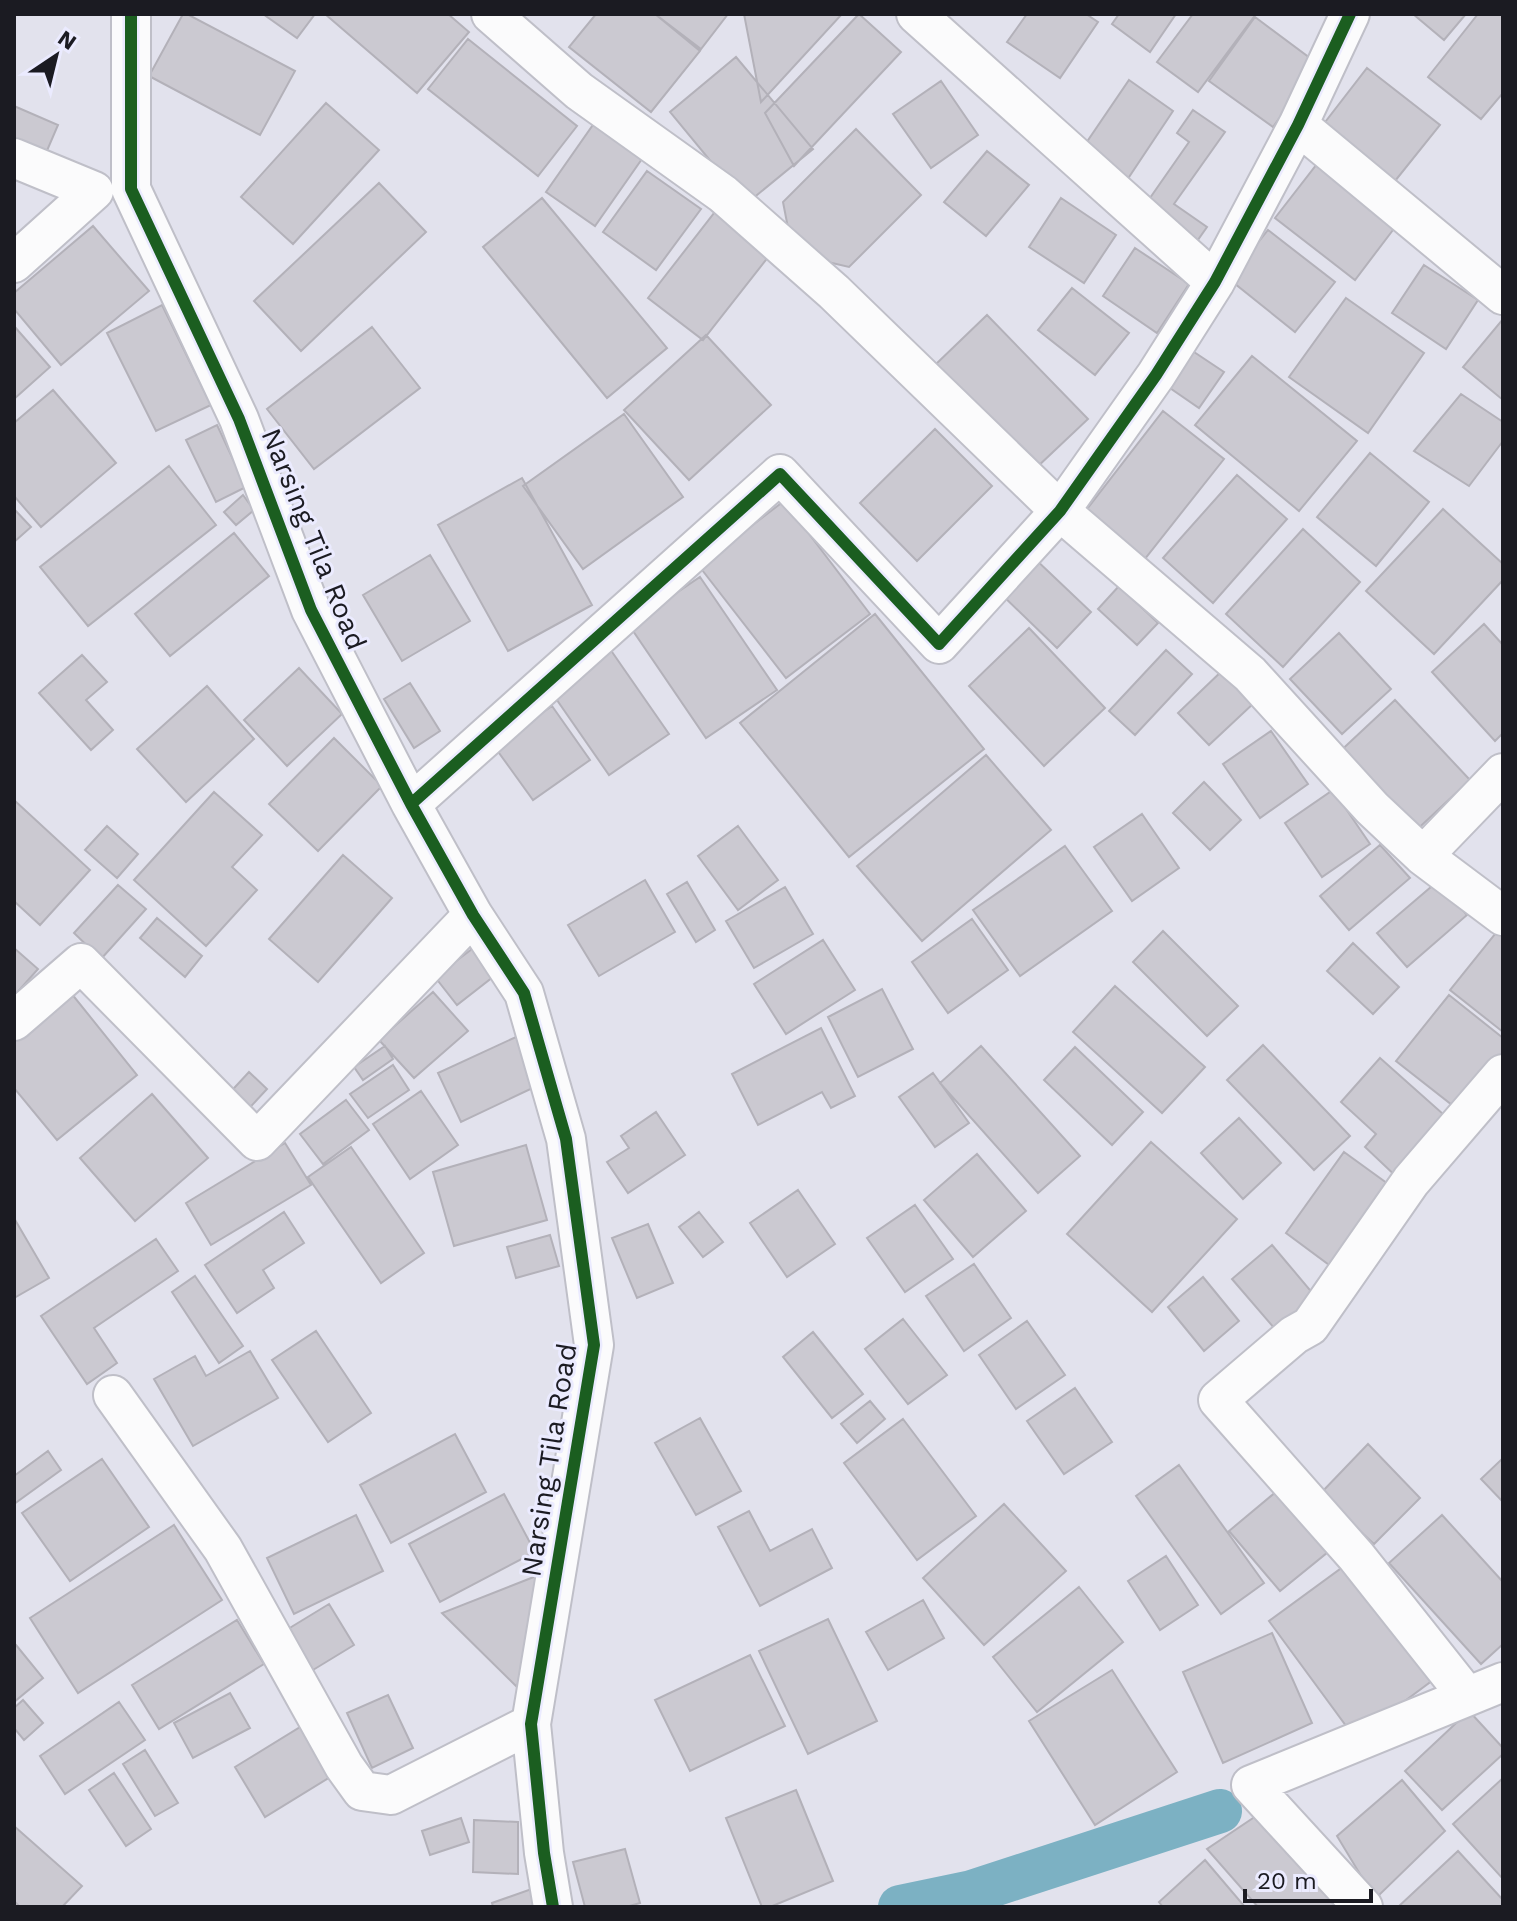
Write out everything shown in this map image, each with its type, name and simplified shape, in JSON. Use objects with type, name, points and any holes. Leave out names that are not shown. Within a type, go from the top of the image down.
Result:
[{"type":"street","name":"Narsing Tila Road","points":[[131,14],[113,190],[239,419],[311,610],[411,804],[473,915],[524,993],[566,1139],[594,1345],[531,1724],[544,1853],[553,1907]]},
{"type":"street","points":[[491,14],[579,91],[723,194],[834,292],[1060,511],[1250,674],[1372,808],[1423,856],[1503,916]]},
{"type":"street","points":[[916,14],[1215,282]]},
{"type":"street","points":[[411,804],[780,474],[939,644],[1060,511],[1156,375],[1215,282],[1298,125],[1350,14]]},
{"type":"street","points":[[1298,125],[1503,295]]},
{"type":"street","points":[[14,158],[113,190]]},
{"type":"street","points":[[14,263],[113,190]]},
{"type":"street","points":[[1423,856],[1503,773]]},
{"type":"street","points":[[14,1021],[81,963],[257,1141],[473,915]]},
{"type":"street","points":[[1467,1696],[1356,1556],[1218,1400],[1294,1335],[1310,1326],[1411,1181],[1503,1074]]},
{"type":"street","points":[[113,1395],[223,1549],[344,1766],[362,1791],[391,1795],[531,1724]]},
{"type":"street","points":[[1363,1907],[1251,1785],[1503,1682]]},
{"type":"building","points":[[183,14],[295,71],[260,135],[149,76]]},
{"type":"building","points":[[263,14],[315,14],[297,38]]},
{"type":"building","points":[[325,14],[448,14],[469,32],[417,93]]},
{"type":"building","points":[[596,14],[655,14],[700,51],[651,112],[569,47]]},
{"type":"building","points":[[655,14],[728,14],[701,49]]},
{"type":"building","points":[[744,14],[842,14],[761,102]]},
{"type":"building","points":[[859,14],[901,52],[794,166],[765,113]]},
{"type":"building","points":[[1027,14],[1086,14],[1098,22],[1060,78],[1007,42]]},
{"type":"building","points":[[1119,14],[1176,14],[1150,52],[1112,24]]},
{"type":"building","points":[[1193,14],[1256,14],[1198,92],[1157,62]]},
{"type":"building","points":[[1413,14],[1466,14],[1444,40]]},
{"type":"building","points":[[1478,14],[1503,14],[1503,93],[1481,119],[1428,77]]},
{"type":"building","points":[[1255,17],[1318,64],[1273,127],[1209,81]]},
{"type":"building","points":[[468,39],[577,126],[538,176],[428,89]]},
{"type":"building","points":[[736,57],[813,149],[746,204],[670,112]]},
{"type":"building","points":[[1367,68],[1440,125],[1391,186],[1319,130]]},
{"type":"building","points":[[1129,80],[1173,111],[1125,183],[1080,152]]},
{"type":"building","points":[[941,81],[978,135],[931,168],[893,114]]},
{"type":"building","points":[[326,103],[379,150],[293,244],[241,197]]},
{"type":"building","points":[[14,106],[58,125],[43,160],[14,147]]},
{"type":"building","points":[[1193,110],[1225,132],[1174,204],[1207,227],[1195,244],[1143,208],[1189,142],[1177,133]]},
{"type":"building","points":[[595,122],[644,156],[595,226],[546,192]]},
{"type":"building","points":[[856,129],[921,195],[849,267],[815,259],[789,233],[783,202]]},
{"type":"building","points":[[987,151],[1029,185],[986,236],[944,202]]},
{"type":"building","points":[[1317,164],[1396,226],[1355,280],[1275,218]]},
{"type":"building","points":[[647,171],[701,209],[656,270],[603,232]]},
{"type":"building","points":[[379,183],[426,232],[301,351],[254,301]]},
{"type":"building","points":[[542,198],[667,348],[607,398],[483,247]]},
{"type":"building","points":[[1061,198],[1116,235],[1084,283],[1029,247]]},
{"type":"building","points":[[718,208],[773,251],[703,340],[648,298]]},
{"type":"building","points":[[93,226],[149,291],[61,365],[14,309],[14,293]]},
{"type":"building","points":[[1268,230],[1335,282],[1295,332],[1229,279]]},
{"type":"building","points":[[1135,248],[1189,284],[1157,333],[1103,296]]},
{"type":"building","points":[[1424,265],[1478,300],[1446,349],[1392,313]]},
{"type":"building","points":[[1072,288],[1129,333],[1095,375],[1038,330]]},
{"type":"building","points":[[1346,298],[1424,353],[1368,433],[1289,377]]},
{"type":"building","points":[[162,305],[211,405],[156,431],[107,333]]},
{"type":"building","points":[[987,315],[1088,419],[1036,468],[935,365]]},
{"type":"building","points":[[1503,319],[1503,400],[1463,367]]},
{"type":"building","points":[[14,326],[50,367],[14,399]]},
{"type":"building","points":[[372,327],[420,388],[314,469],[267,409]]},
{"type":"building","points":[[706,335],[771,405],[689,480],[624,410]]},
{"type":"building","points":[[1191,350],[1224,372],[1199,408],[1167,386]]},
{"type":"building","points":[[1252,356],[1357,441],[1299,511],[1195,425]]},
{"type":"building","points":[[53,390],[116,463],[41,527],[14,496],[14,423]]},
{"type":"building","points":[[1461,394],[1503,422],[1503,441],[1469,486],[1414,451]]},
{"type":"building","points":[[1163,411],[1224,459],[1144,560],[1084,513]]},
{"type":"building","points":[[624,414],[683,497],[583,569],[523,486]]},
{"type":"building","points":[[217,425],[246,487],[216,502],[186,440]]},
{"type":"building","points":[[935,429],[992,486],[917,561],[860,503]]},
{"type":"building","points":[[1370,453],[1429,502],[1376,566],[1317,517]]},
{"type":"building","points":[[169,466],[216,525],[88,626],[40,567]]},
{"type":"building","points":[[1237,475],[1287,519],[1213,603],[1163,558]]},
{"type":"building","points":[[522,478],[592,605],[508,651],[438,525]]},
{"type":"building","points":[[243,495],[254,510],[236,525],[224,512]]},
{"type":"building","points":[[784,501],[870,614],[786,678],[699,566]]},
{"type":"building","points":[[14,509],[31,527],[14,542]]},
{"type":"building","points":[[1443,509],[1503,564],[1503,580],[1434,654],[1366,591]]},
{"type":"building","points":[[1303,529],[1360,582],[1283,667],[1226,614]]},
{"type":"building","points":[[234,533],[269,576],[170,656],[135,614]]},
{"type":"building","points":[[430,555],[470,621],[402,661],[363,595]]},
{"type":"building","points":[[1032,556],[1091,612],[1057,648],[999,592]]},
{"type":"building","points":[[700,577],[777,690],[706,738],[629,625]]},
{"type":"building","points":[[1119,586],[1158,623],[1137,645],[1098,609]]},
{"type":"building","points":[[875,614],[984,749],[849,857],[740,723]]},
{"type":"building","points":[[1484,624],[1503,645],[1503,733],[1495,741],[1432,672]]},
{"type":"building","points":[[1029,628],[1105,708],[1044,766],[969,686]]},
{"type":"building","points":[[1339,633],[1391,689],[1342,734],[1290,679]]},
{"type":"building","points":[[610,649],[669,734],[609,775],[550,690]]},
{"type":"building","points":[[1166,650],[1192,674],[1135,735],[1109,711]]},
{"type":"building","points":[[82,655],[107,682],[86,700],[113,730],[91,750],[39,693]]},
{"type":"building","points":[[299,668],[342,714],[287,766],[244,720]]},
{"type":"building","points":[[1224,669],[1255,702],[1209,745],[1178,713]]},
{"type":"building","points":[[410,683],[440,731],[414,748],[384,699]]},
{"type":"building","points":[[207,686],[254,739],[186,802],[137,749]]},
{"type":"building","points":[[1395,700],[1470,780],[1409,837],[1334,757]]},
{"type":"building","points":[[552,706],[590,760],[533,800],[494,746]]},
{"type":"building","points":[[1271,731],[1308,784],[1260,818],[1223,764]]},
{"type":"building","points":[[334,738],[382,786],[318,851],[269,804]]},
{"type":"building","points":[[986,755],[1051,830],[922,941],[857,866]]},
{"type":"building","points":[[1204,782],[1241,820],[1210,850],[1173,813]]},
{"type":"building","points":[[1333,790],[1370,844],[1322,877],[1285,823]]},
{"type":"building","points":[[214,792],[262,835],[232,867],[257,890],[206,946],[134,880]]},
{"type":"building","points":[[14,800],[90,870],[40,925],[14,901]]},
{"type":"building","points":[[1142,814],[1179,868],[1132,901],[1094,847]]},
{"type":"building","points":[[107,826],[138,854],[117,878],[85,850]]},
{"type":"building","points":[[738,826],[778,880],[738,910],[698,856]]},
{"type":"building","points":[[1380,845],[1410,878],[1349,930],[1320,896]]},
{"type":"building","points":[[1065,846],[1112,911],[1020,976],[973,910]]},
{"type":"building","points":[[343,855],[392,898],[318,982],[269,939]]},
{"type":"building","points":[[645,880],[675,932],[599,976],[568,925]]},
{"type":"building","points":[[1438,881],[1467,915],[1407,967],[1377,933]]},
{"type":"building","points":[[687,882],[715,930],[696,942],[667,894]]},
{"type":"building","points":[[118,885],[146,909],[101,959],[74,933]]},
{"type":"building","points":[[785,887],[813,934],[754,968],[726,921]]},
{"type":"building","points":[[157,918],[202,956],[185,977],[140,938]]},
{"type":"building","points":[[972,919],[1008,970],[948,1013],[912,962]]},
{"type":"building","points":[[1503,924],[1503,1032],[1450,990]]},
{"type":"building","points":[[1163,931],[1238,1006],[1207,1036],[1133,962]]},
{"type":"building","points":[[823,940],[855,990],[786,1034],[754,984]]},
{"type":"building","points":[[1353,943],[1399,987],[1373,1014],[1327,971]]},
{"type":"building","points":[[476,946],[498,973],[457,1005],[435,977]]},
{"type":"building","points":[[14,948],[38,969],[14,996]]},
{"type":"building","points":[[1115,986],[1205,1067],[1162,1113],[1073,1032]]},
{"type":"building","points":[[67,988],[137,1075],[57,1140],[14,1088],[14,1031]]},
{"type":"building","points":[[882,989],[913,1049],[858,1077],[828,1017]]},
{"type":"building","points":[[433,992],[468,1031],[414,1078],[379,1040]]},
{"type":"building","points":[[1449,995],[1503,1038],[1503,1059],[1461,1112],[1396,1061]]},
{"type":"building","points":[[821,1028],[855,1096],[831,1108],[822,1092],[758,1125],[732,1074]]},
{"type":"building","points":[[516,1037],[539,1085],[461,1122],[438,1073]]},
{"type":"building","points":[[1263,1045],[1350,1136],[1314,1170],[1227,1080]]},
{"type":"building","points":[[385,1046],[393,1059],[363,1080],[354,1067]]},
{"type":"building","points":[[981,1046],[1080,1156],[1038,1193],[940,1083]]},
{"type":"building","points":[[1075,1047],[1143,1112],[1112,1145],[1044,1080]]},
{"type":"building","points":[[1380,1058],[1452,1122],[1401,1181],[1365,1147],[1376,1134],[1341,1102]]},
{"type":"building","points":[[393,1065],[409,1090],[368,1118],[350,1094]]},
{"type":"building","points":[[249,1072],[267,1089],[241,1117],[223,1100]]},
{"type":"building","points":[[933,1073],[969,1123],[935,1147],[899,1097]]},
{"type":"building","points":[[421,1091],[458,1145],[410,1179],[373,1124]]},
{"type":"building","points":[[152,1094],[208,1158],[135,1221],[80,1158]]},
{"type":"building","points":[[346,1100],[369,1130],[323,1164],[300,1134]]},
{"type":"building","points":[[656,1112],[685,1155],[628,1193],[607,1162],[629,1148],[621,1136]]},
{"type":"building","points":[[1239,1118],[1281,1163],[1243,1199],[1201,1153]]},
{"type":"building","points":[[1151,1142],[1237,1219],[1152,1312],[1067,1234]]},
{"type":"building","points":[[285,1143],[311,1185],[211,1245],[186,1203]]},
{"type":"building","points":[[526,1145],[547,1220],[454,1246],[433,1172]]},
{"type":"building","points":[[351,1147],[424,1253],[381,1283],[308,1177]]},
{"type":"building","points":[[1344,1152],[1395,1189],[1336,1270],[1286,1233]]},
{"type":"building","points":[[977,1154],[1026,1211],[973,1257],[924,1200]]},
{"type":"building","points":[[798,1190],[835,1244],[787,1277],[750,1223]]},
{"type":"building","points":[[915,1205],[953,1259],[905,1292],[867,1238]]},
{"type":"building","points":[[284,1212],[304,1243],[263,1270],[274,1288],[237,1313],[205,1265]]},
{"type":"building","points":[[699,1212],[723,1242],[703,1257],[679,1227]]},
{"type":"building","points":[[14,1218],[49,1278],[14,1298]]},
{"type":"building","points":[[648,1224],[673,1283],[637,1298],[612,1238]]},
{"type":"building","points":[[550,1235],[559,1266],[516,1278],[507,1247]]},
{"type":"building","points":[[156,1239],[178,1271],[94,1328],[117,1363],[87,1384],[41,1316]]},
{"type":"building","points":[[1272,1245],[1315,1296],[1275,1329],[1232,1279]]},
{"type":"building","points":[[974,1264],[1011,1318],[964,1351],[926,1296]]},
{"type":"building","points":[[195,1276],[243,1346],[219,1363],[172,1292]]},
{"type":"building","points":[[1203,1277],[1239,1321],[1204,1351],[1168,1307]]},
{"type":"building","points":[[903,1319],[947,1375],[908,1404],[865,1349]]},
{"type":"building","points":[[1027,1321],[1065,1375],[1016,1409],[979,1355]]},
{"type":"building","points":[[316,1331],[371,1413],[328,1442],[272,1360]]},
{"type":"building","points":[[813,1332],[863,1394],[832,1418],[783,1357]]},
{"type":"building","points":[[250,1351],[278,1398],[193,1446],[154,1379],[195,1356],[206,1376]]},
{"type":"building","points":[[1075,1388],[1112,1442],[1064,1474],[1027,1421]]},
{"type":"building","points":[[870,1401],[885,1419],[857,1443],[841,1424]]},
{"type":"building","points":[[700,1418],[741,1491],[696,1515],[655,1443]]},
{"type":"building","points":[[903,1419],[976,1516],[917,1560],[844,1463]]},
{"type":"building","points":[[455,1434],[486,1492],[391,1543],[360,1485]]},
{"type":"building","points":[[1368,1444],[1420,1498],[1374,1544],[1320,1494]]},
{"type":"building","points":[[48,1451],[61,1470],[14,1504],[14,1476]]},
{"type":"building","points":[[1503,1458],[1503,1502],[1481,1479]]},
{"type":"building","points":[[102,1459],[149,1527],[70,1581],[22,1513]]},
{"type":"building","points":[[1179,1465],[1264,1583],[1221,1614],[1136,1496]]},
{"type":"building","points":[[1277,1491],[1328,1552],[1280,1591],[1229,1531]]},
{"type":"building","points":[[504,1494],[535,1552],[440,1602],[409,1544]]},
{"type":"building","points":[[1004,1504],[1066,1571],[984,1645],[923,1578]]},
{"type":"building","points":[[749,1511],[770,1551],[812,1529],[832,1568],[760,1606],[718,1527]]},
{"type":"building","points":[[356,1515],[383,1571],[294,1614],[267,1558]]},
{"type":"building","points":[[1442,1515],[1503,1582],[1503,1644],[1481,1664],[1389,1563]]},
{"type":"building","points":[[174,1525],[222,1600],[78,1693],[30,1618]]},
{"type":"building","points":[[1166,1556],[1198,1605],[1160,1630],[1128,1581]]},
{"type":"building","points":[[1347,1564],[1433,1680],[1355,1738],[1269,1621]]},
{"type":"building","points":[[544,1573],[517,1687],[442,1613]]},
{"type":"building","points":[[1079,1587],[1123,1642],[1037,1712],[993,1657]]},
{"type":"building","points":[[923,1600],[944,1638],[888,1670],[866,1632]]},
{"type":"building","points":[[329,1604],[354,1645],[313,1670],[288,1629]]},
{"type":"building","points":[[828,1619],[877,1721],[808,1754],[759,1651]]},
{"type":"building","points":[[237,1620],[264,1664],[159,1729],[132,1685]]},
{"type":"building","points":[[1272,1633],[1312,1723],[1223,1763],[1183,1672]]},
{"type":"building","points":[[14,1646],[43,1678],[14,1702]]},
{"type":"building","points":[[750,1655],[785,1726],[690,1771],[655,1700]]},
{"type":"building","points":[[1112,1670],[1177,1772],[1095,1825],[1029,1721]]},
{"type":"building","points":[[230,1693],[250,1728],[193,1758],[174,1723]]},
{"type":"building","points":[[388,1695],[413,1748],[372,1768],[347,1713]]},
{"type":"building","points":[[23,1700],[43,1723],[24,1740],[14,1728],[14,1708]]},
{"type":"building","points":[[119,1702],[145,1740],[65,1794],[40,1756]]},
{"type":"building","points":[[1469,1711],[1503,1748],[1503,1754],[1442,1810],[1405,1771]]},
{"type":"building","points":[[310,1721],[340,1771],[265,1817],[235,1767]]},
{"type":"building","points":[[145,1750],[178,1803],[155,1816],[123,1764]]},
{"type":"building","points":[[114,1773],[151,1829],[126,1846],[89,1790]]},
{"type":"building","points":[[1503,1778],[1503,1879],[1453,1824]]},
{"type":"building","points":[[1402,1780],[1445,1831],[1375,1899],[1337,1836]]},
{"type":"building","points":[[796,1790],[833,1881],[770,1907],[762,1907],[726,1818]]},
{"type":"building","points":[[1265,1810],[1354,1907],[1258,1907],[1207,1849]]},
{"type":"building","points":[[461,1818],[469,1842],[430,1855],[422,1831]]},
{"type":"building","points":[[474,1820],[518,1822],[518,1874],[473,1872]]},
{"type":"building","points":[[14,1826],[82,1886],[62,1907],[20,1907],[14,1901]]},
{"type":"building","points":[[625,1849],[640,1903],[626,1907],[585,1907],[573,1862]]},
{"type":"building","points":[[1458,1851],[1503,1900],[1503,1907],[1398,1907]]},
{"type":"building","points":[[1205,1860],[1245,1907],[1163,1907],[1159,1902]]},
{"type":"building","points":[[540,1886],[545,1907],[493,1907],[492,1903]]},
{"type":"waterway","points":[[900,1907],[972,1892],[1220,1811]]},
{"type":"cycle path","points":[[131,14],[131,189],[239,419],[311,610],[411,804],[473,915],[524,993],[566,1139],[594,1345],[531,1724],[544,1853],[553,1907]]},
{"type":"cycle path","points":[[411,804],[780,474],[939,644],[1060,511],[1156,375],[1215,282],[1298,125],[1350,14]]}]
